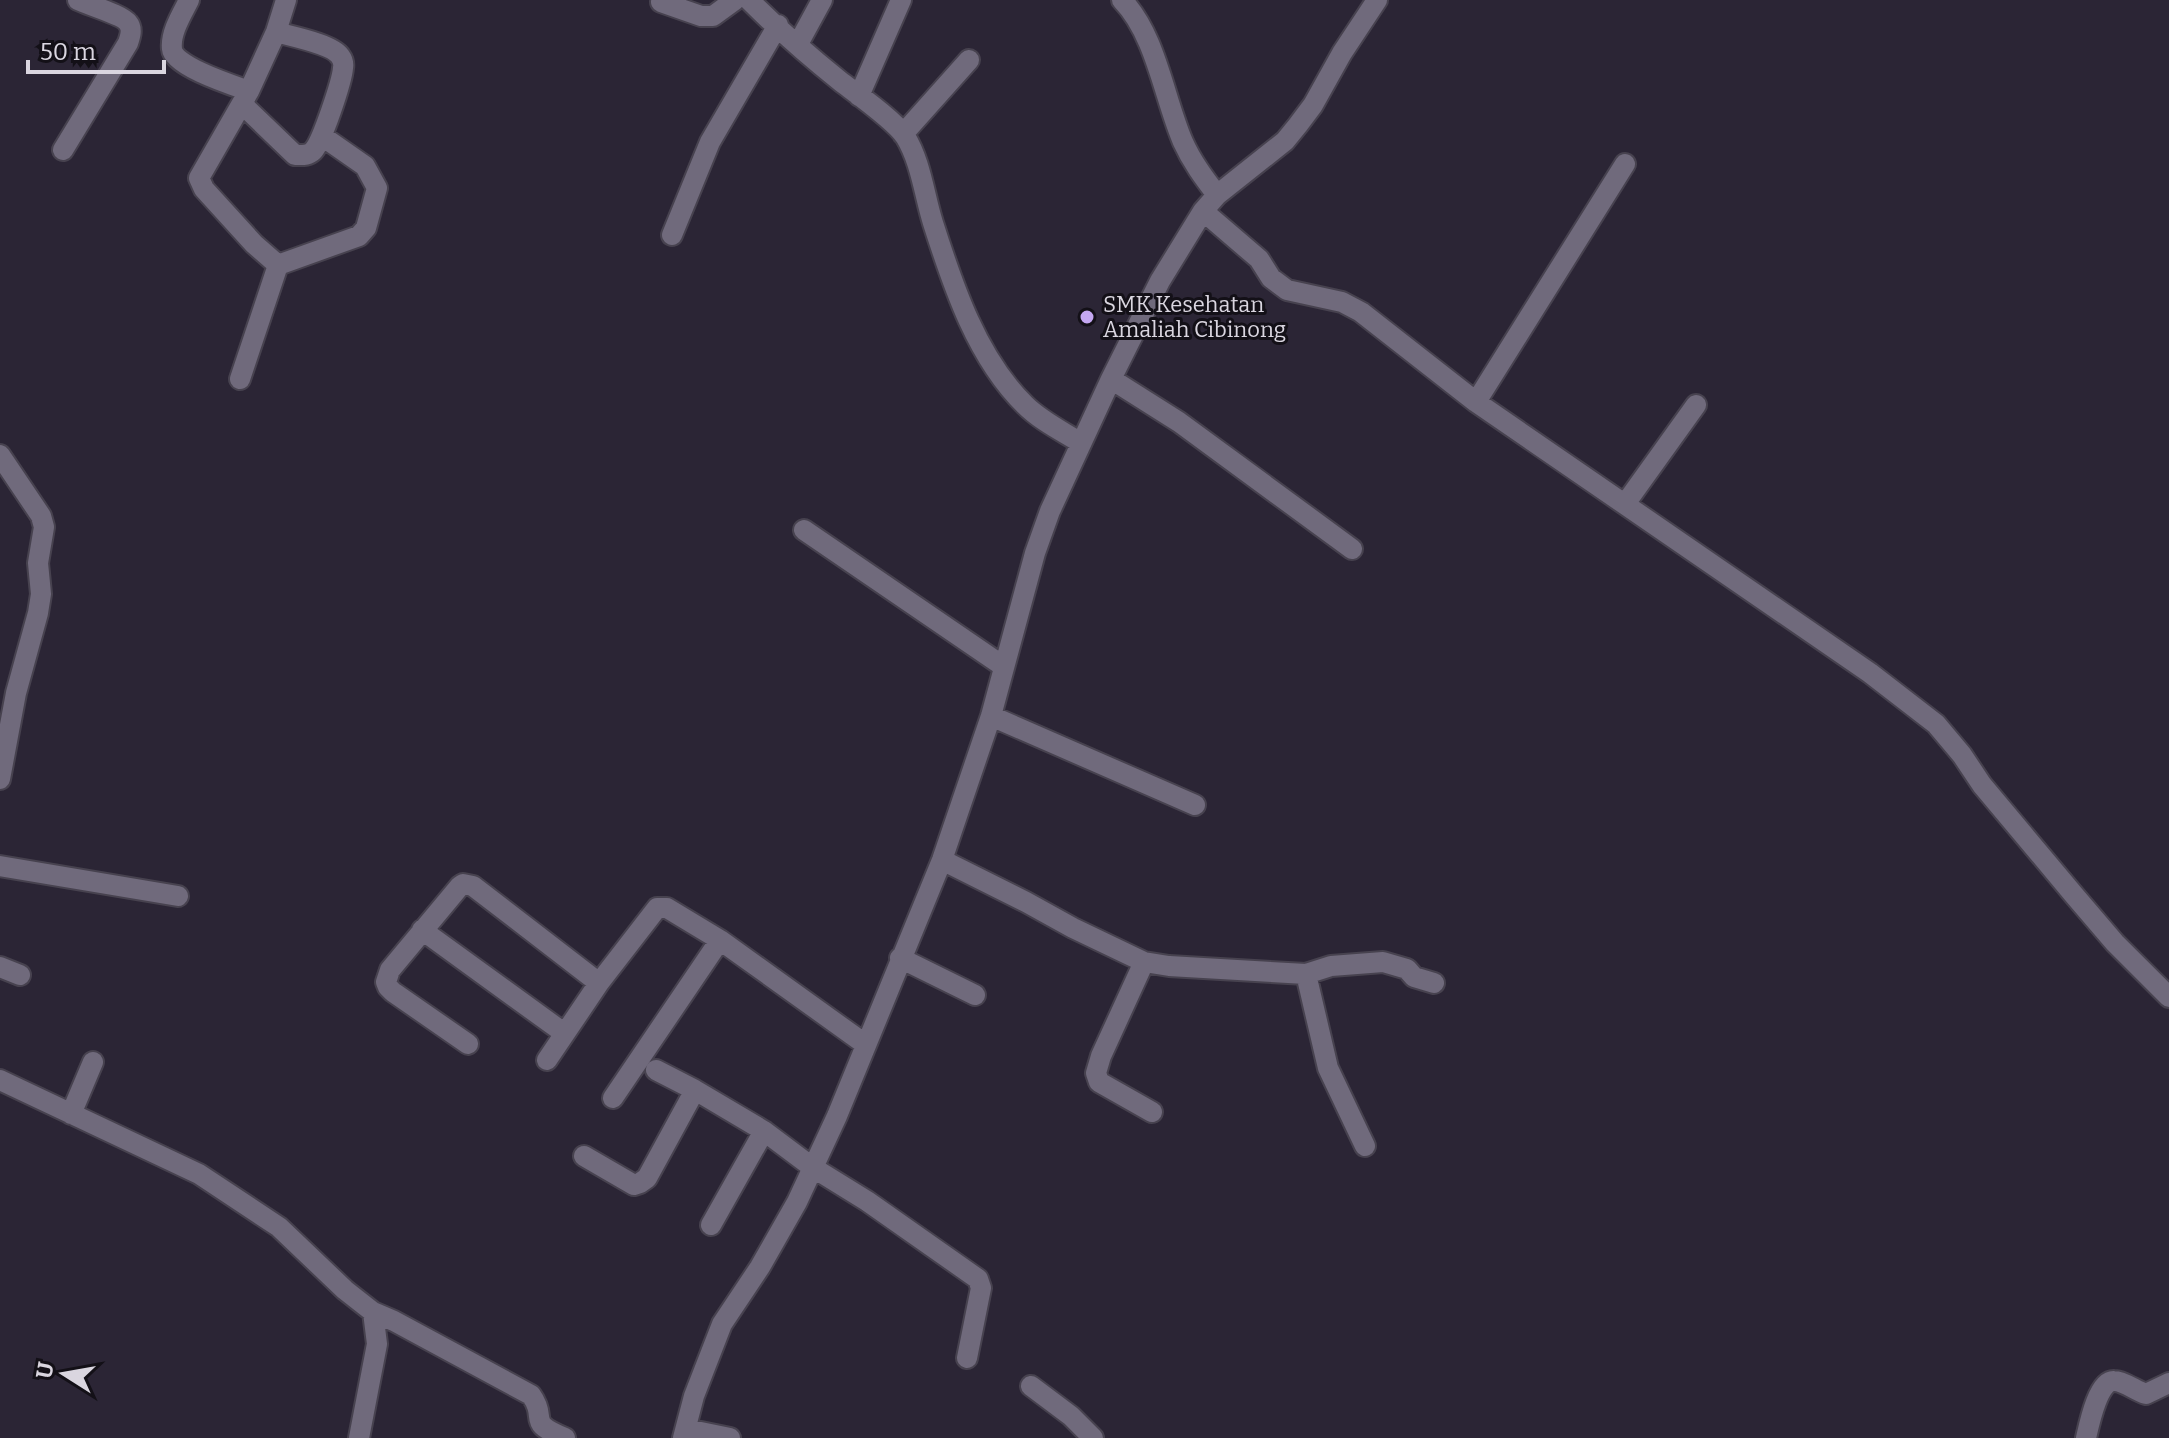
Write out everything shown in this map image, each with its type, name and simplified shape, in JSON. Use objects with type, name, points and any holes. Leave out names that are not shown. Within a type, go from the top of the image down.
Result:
[{"type":"street","points":[[63,150],[128,43],[131,32],[129,23],[121,16],[78,0]]},
{"type":"street","points":[[189,0],[172,42],[174,57],[246,98],[295,155],[308,154],[315,149],[322,136],[342,76],[342,57],[326,47],[276,32]]},
{"type":"street","points":[[278,265],[254,244],[204,189],[199,178],[246,98],[276,32],[286,0]]},
{"type":"street","points":[[661,2],[701,16],[713,16],[735,0]]},
{"type":"street","points":[[749,0],[903,134],[916,163],[933,222],[968,320],[987,356],[1027,407],[1081,443]]},
{"type":"street","points":[[798,44],[822,0]]},
{"type":"street","points":[[859,96],[901,0]]},
{"type":"street","points":[[1122,0],[1150,48],[1183,143],[1217,195]]},
{"type":"street","points":[[730,1438],[684,1434],[694,1396],[722,1324],[780,1234],[837,1116],[942,860],[991,716],[1035,553],[1050,511],[1160,281],[1203,211],[1217,195],[1292,133],[1313,105],[1377,0]]},
{"type":"street","points":[[672,235],[710,142],[778,25]]},
{"type":"street","points":[[903,134],[969,60]]},
{"type":"street","points":[[278,265],[359,236],[366,228],[377,188],[365,166],[322,136]]},
{"type":"street","points":[[1476,402],[1625,164]]},
{"type":"street","points":[[1203,211],[1259,259],[1271,278],[1287,290],[1342,302],[1361,312],[1476,402],[1870,673],[1936,724],[1982,785],[2084,907],[2169,997]]},
{"type":"street","points":[[240,379],[278,265]]},
{"type":"street","points":[[1111,379],[1179,422],[1352,549]]},
{"type":"street","points":[[1625,504],[1696,405]]},
{"type":"street","points":[[0,455],[41,516],[44,527],[38,563],[41,594],[38,613],[16,693],[0,779]]},
{"type":"street","points":[[804,530],[1003,666]]},
{"type":"street","points":[[991,716],[1195,805]]},
{"type":"street","points":[[942,860],[1087,936],[1144,962],[1306,974],[1331,966],[1383,962],[1407,969],[1414,977],[1434,983]]},
{"type":"street","points":[[0,866],[178,896]]},
{"type":"street","points":[[468,1044],[388,987],[386,976],[460,886],[470,885],[599,983]]},
{"type":"street","points":[[547,1060],[599,983],[659,908],[667,908],[720,940],[865,1044]]},
{"type":"street","points":[[422,930],[564,1033]]},
{"type":"street","points":[[613,1098],[720,940]]},
{"type":"street","points":[[900,958],[975,995]]},
{"type":"street","points":[[1144,962],[1096,1073],[1099,1082],[1152,1112]]},
{"type":"street","points":[[0,967],[20,975]]},
{"type":"street","points":[[1306,974],[1328,1068],[1365,1146]]},
{"type":"street","points":[[71,1114],[93,1062]]},
{"type":"street","points":[[656,1070],[764,1131],[980,1282],[967,1358]]},
{"type":"street","points":[[0,1080],[199,1174],[279,1227],[345,1290],[373,1312],[526,1392],[536,1402],[538,1421],[542,1427],[565,1438]]},
{"type":"street","points":[[584,1156],[634,1185],[640,1183],[647,1178],[695,1090]]},
{"type":"street","points":[[711,1225],[764,1131]]},
{"type":"street","points":[[359,1438],[377,1344],[373,1312]]},
{"type":"street","points":[[2086,1438],[2099,1392],[2106,1383],[2115,1381],[2146,1394],[2169,1383]]},
{"type":"street","points":[[1031,1386],[1071,1416],[1093,1438]]},
{"type":"place","name":"SMK Kesehatan Amaliah Cibinong","points":[[1087,317]]}]
